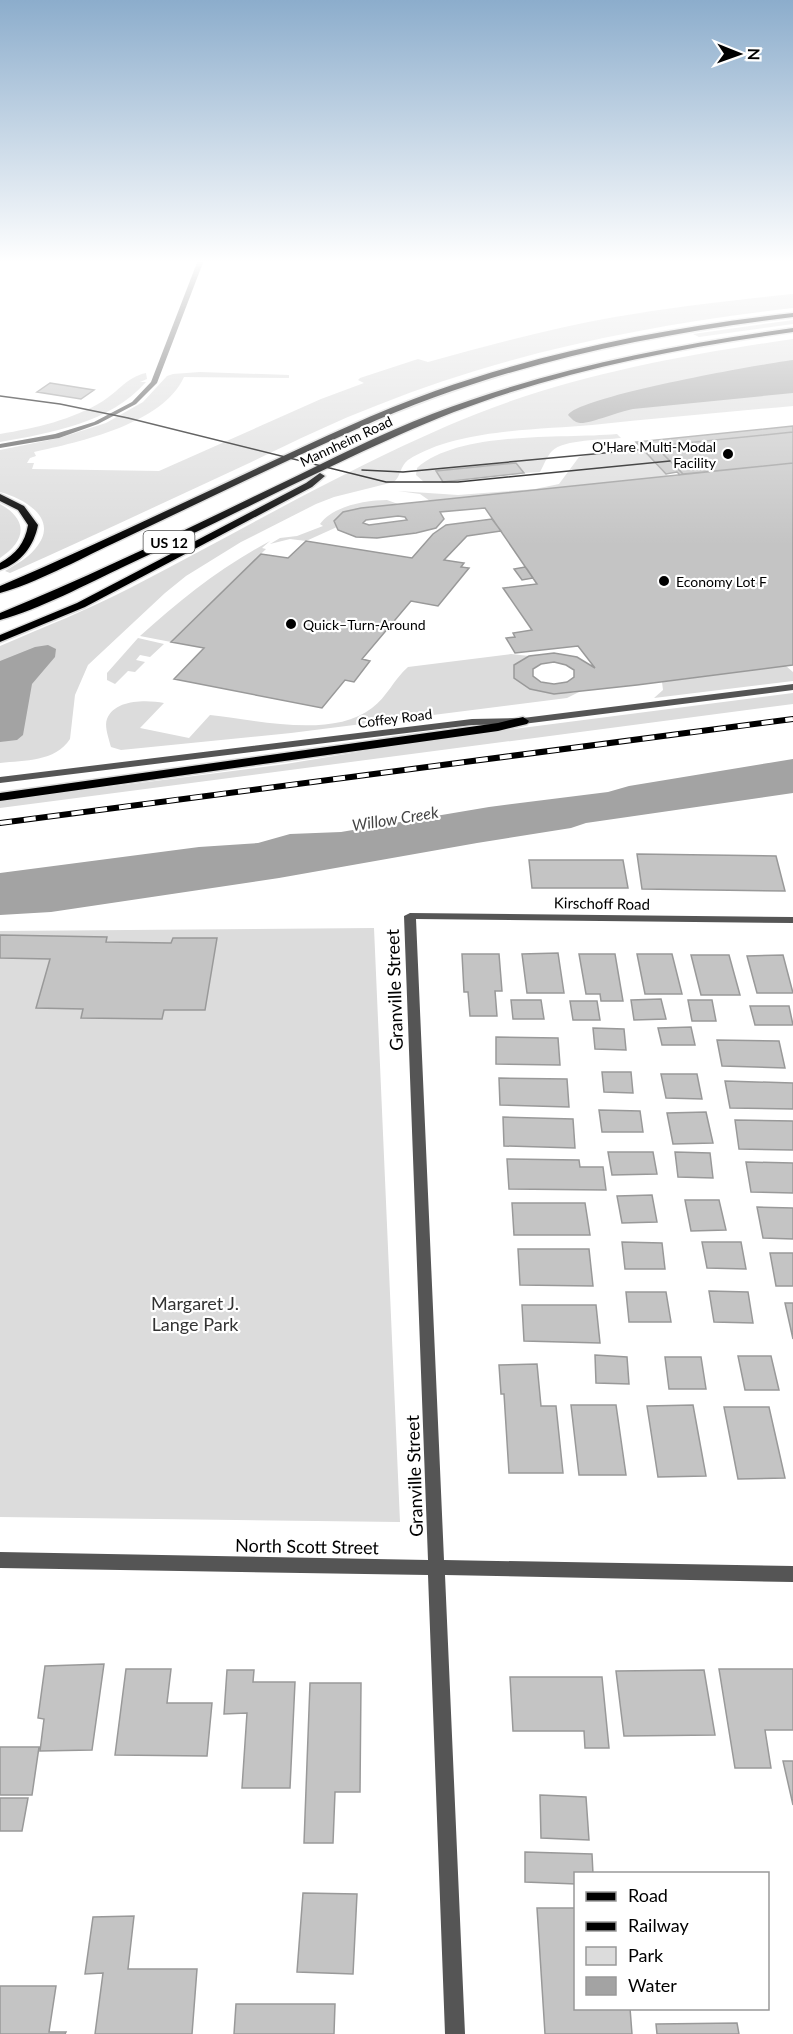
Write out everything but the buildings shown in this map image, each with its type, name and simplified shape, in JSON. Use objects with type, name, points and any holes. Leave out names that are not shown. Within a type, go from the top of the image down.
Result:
[{"type":"main road","name":"Mannheim Road","points":[[0,590],[361,424],[438,393],[520,367],[569,355]]},
{"type":"main road","name":"Mannheim Road","points":[[0,617],[111,570],[393,434],[452,409],[544,378],[640,355]]},
{"type":"main road","points":[[0,639],[81,605],[309,485],[336,461]]},
{"type":"main road","points":[[0,497],[21,508],[33,525],[32,539],[22,552],[0,567]]},
{"type":"main road","points":[[0,797],[498,728],[523,721]]},
{"type":"street","points":[[0,447],[56,436],[96,423],[134,403],[154,383],[165,355]]},
{"type":"street","name":"Coffey Road","points":[[0,780],[472,722],[523,721],[793,687]]},
{"type":"street","name":"Kirschoff Road","points":[[410,916],[793,920]]},
{"type":"street","name":"Granville Street","points":[[410,916],[455,2034]]},
{"type":"street","name":"North Scott Street","points":[[0,1560],[793,1574]]},
{"type":"green space","points":[[454,355],[530,355],[428,386],[361,412],[10,573],[5,571],[32,553],[42,538],[44,528],[37,512],[29,505],[0,492],[0,450],[59,438],[106,423],[143,402],[167,376],[173,374],[200,372],[289,375],[289,378],[184,377],[173,393],[158,407],[139,419],[96,436],[34,452],[36,456],[30,458],[27,463],[34,463],[32,469],[159,471],[321,399],[364,383],[358,380],[360,378],[418,359],[428,362]]},
{"type":"green space","points":[[694,355],[793,355],[793,406],[497,433],[449,442],[427,450],[408,460],[394,482],[334,497],[316,504],[241,542],[186,576],[88,665],[75,695],[70,739],[64,747],[48,756],[0,763],[0,646],[116,595],[367,463],[447,426],[531,395],[661,361]]},
{"type":"green space","points":[[146,373],[147,379],[140,382],[146,382],[131,396],[97,417],[59,430],[0,442],[0,434],[53,422],[91,408],[134,378]]},
{"type":"green space","points":[[617,434],[621,438],[575,442],[558,447],[550,453],[540,472],[524,473],[516,463],[436,471],[443,482],[424,482],[416,475],[417,468],[436,456],[459,447],[513,439]]},
{"type":"green space","points":[[641,448],[668,476],[430,501],[420,494],[398,491],[458,495],[535,489],[559,484],[579,457]]},
{"type":"green space","points":[[387,500],[398,504],[343,512],[337,527],[306,541],[290,539],[270,544],[280,538],[297,536],[323,526],[320,524],[341,508],[370,501]]},
{"type":"green space","points":[[0,504],[16,517],[21,531],[15,545],[0,558]]},
{"type":"green space","points":[[270,541],[262,548],[266,549],[171,642],[140,636],[202,584]]},
{"type":"green space","points":[[138,638],[164,644],[150,657],[140,655],[136,660],[145,662],[135,672],[128,671],[115,684],[107,680],[107,673]]},
{"type":"green space","points":[[511,654],[529,656],[514,665],[514,678],[530,688],[545,692],[579,692],[567,698],[291,733],[121,750],[111,747],[107,733],[106,722],[111,712],[124,704],[141,701],[164,703],[140,728],[189,738],[210,715],[294,725],[336,723],[372,708],[408,667]]},
{"type":"green space","points":[[786,666],[793,672],[793,681],[654,698],[663,690],[662,682]]},
{"type":"green space","points":[[793,693],[793,704],[0,808],[0,801],[286,764],[436,739]]},
{"type":"green space","name":"Margaret J. Lange Park","points":[[374,928],[400,1522],[0,1517],[0,931]]},
{"type":"water","points":[[793,360],[793,393],[633,409],[584,423],[576,422],[568,415],[580,407],[636,390]]},
{"type":"water","points":[[48,645],[56,649],[55,657],[32,684],[23,735],[17,740],[0,742],[0,661],[35,647]]},
{"type":"water","points":[[793,759],[793,793],[586,823],[571,828],[279,878],[51,912],[0,915],[0,873],[199,847],[258,843],[290,834],[341,832],[489,807],[608,792],[629,786]]},
{"type":"tram line","points":[[0,396],[60,404],[128,418],[386,482],[458,482],[670,461]]},
{"type":"tram line","points":[[362,470],[403,472],[658,448]]},
{"type":"railway","points":[[0,823],[793,719]]},
{"type":"place","name":"O'Hare Multi-Modal Facility","points":[[728,454]]},
{"type":"place","name":"Economy Lot F","points":[[664,581]]},
{"type":"place","name":"Quick–Turn-Around","points":[[291,624]]},
{"type":"water label","name":"Willow Creek","points":[[395,818]]}]
